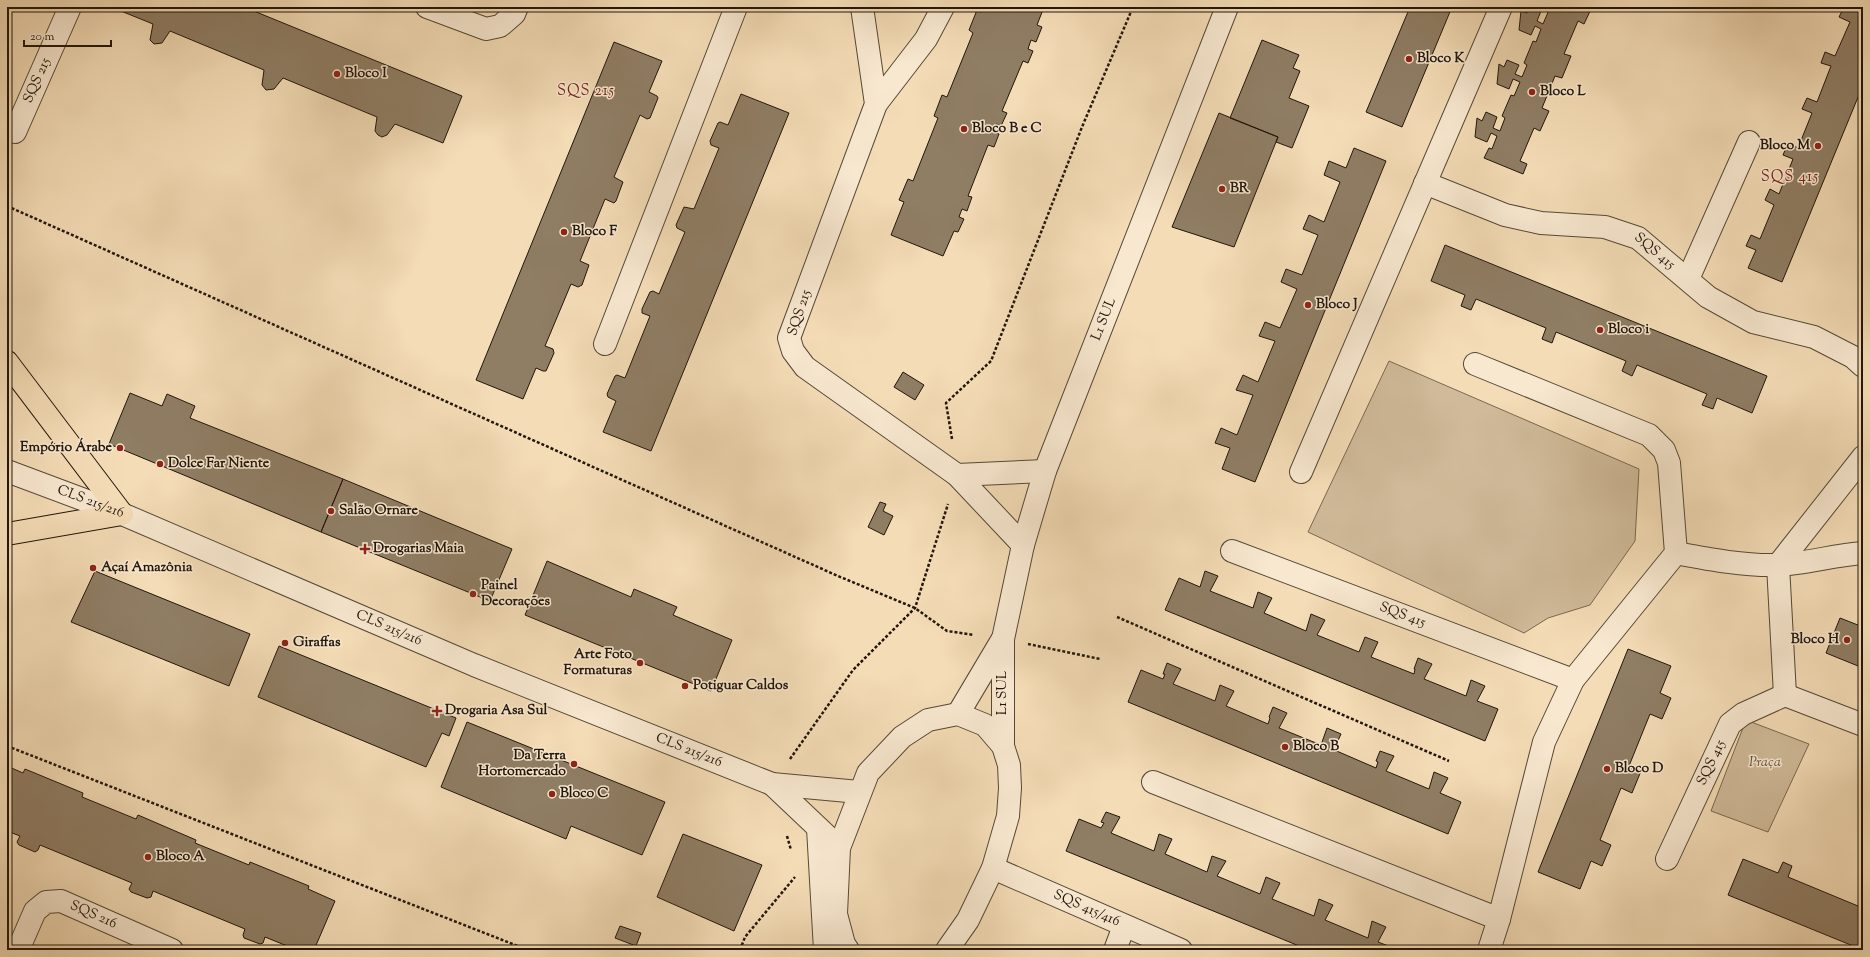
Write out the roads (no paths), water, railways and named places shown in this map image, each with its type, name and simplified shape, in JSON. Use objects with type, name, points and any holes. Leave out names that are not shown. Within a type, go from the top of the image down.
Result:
[{"type":"main road","points":[[7,362],[122,514],[7,534]]},
{"type":"street","name":"SQS 215","points":[[15,132],[70,7]]},
{"type":"street","points":[[427,7],[486,29],[500,26],[514,14],[516,7]]},
{"type":"street","points":[[605,344],[736,7]]},
{"type":"street","name":"SQS 215","points":[[862,7],[876,104]]},
{"type":"street","name":"SQS 215","points":[[943,7],[926,38],[876,104],[789,338],[793,351],[805,367],[957,475],[1023,545]]},
{"type":"street","name":"L1 SUL","points":[[1003,746],[1003,639],[1023,545],[1045,471],[1227,7]]},
{"type":"street","points":[[1301,472],[1502,7]]},
{"type":"street","points":[[1688,279],[1749,142]]},
{"type":"street","name":"SQS 415","points":[[1426,183],[1505,215],[1541,223],[1605,227],[1638,238],[1708,297],[1753,322],[1814,337],[1853,357],[1863,366]]},
{"type":"street","points":[[1475,364],[1649,435],[1664,450],[1669,463],[1676,553],[1573,680],[1544,742],[1499,919],[1489,950]]},
{"type":"street","points":[[1863,457],[1778,565],[1785,695],[1863,725]]},
{"type":"street","name":"CLS 215/216","points":[[7,471],[122,514],[474,665],[772,784],[859,792]]},
{"type":"street","points":[[957,475],[1045,471]]},
{"type":"street","name":"SQS 415","points":[[1232,551],[1573,680]]},
{"type":"street","points":[[1676,553],[1714,560],[1778,565],[1847,554],[1863,553]]},
{"type":"street","name":"L1 SUL","points":[[958,714],[1003,639]]},
{"type":"street","name":"SQS 415","points":[[1667,859],[1730,724],[1743,714],[1785,695]]},
{"type":"street","points":[[848,950],[844,944],[836,914],[839,848],[859,792],[868,773],[902,737],[928,720],[958,714],[985,725],[1003,746],[1009,765],[1010,788],[1008,816],[993,868],[968,920],[947,950]]},
{"type":"street","points":[[1153,782],[1499,919]]},
{"type":"street","name":"CLS 215/216","points":[[772,784],[839,848]]},
{"type":"street","points":[[818,828],[825,950]]},
{"type":"street","name":"SQS 415/416","points":[[993,868],[1181,950]]},
{"type":"street","name":"SQS 216","points":[[18,950],[35,911],[46,902],[61,901],[170,950]]},
{"type":"street","points":[[1115,950],[1124,926]]},
{"type":"place","name":"Bloco K","points":[[1409,59]]},
{"type":"place","name":"Bloco I","points":[[337,74]]},
{"type":"place","name":"Bloco L","points":[[1532,92]]},
{"type":"place","name":"Bloco B e C","points":[[964,129]]},
{"type":"place","name":"Bloco M","points":[[1818,146]]},
{"type":"place","name":"BR","points":[[1222,189]]},
{"type":"place","name":"Bloco F","points":[[564,232]]},
{"type":"place","name":"Bloco J","points":[[1308,305]]},
{"type":"place","name":"Bloco i","points":[[1600,330]]},
{"type":"place","name":"Empório Árabe","points":[[120,448]]},
{"type":"place","name":"Dolce Far Niente","points":[[160,464]]},
{"type":"place","name":"Salão Ornare","points":[[331,511]]},
{"type":"place","name":"Drogarias Maia","points":[[365,549]]},
{"type":"place","name":"Açaí Amazônia","points":[[93,568]]},
{"type":"place","name":"Painel Decorações","points":[[473,594]]},
{"type":"place","name":"Bloco H","points":[[1847,640]]},
{"type":"place","name":"Giraffas","points":[[285,643]]},
{"type":"place","name":"Arte Foto Formaturas","points":[[640,663]]},
{"type":"place","name":"Potiguar Caldos","points":[[685,686]]},
{"type":"place","name":"Drogaria Asa Sul","points":[[437,711]]},
{"type":"place","name":"Bloco B","points":[[1285,747]]},
{"type":"place","name":"Da Terra Hortomercado","points":[[574,764]]},
{"type":"place","name":"Bloco D","points":[[1607,769]]},
{"type":"place","name":"Bloco C","points":[[552,794]]},
{"type":"place","name":"Bloco A","points":[[148,857]]},
{"type":"district","name":"SQS 215","points":[[586,91]]},
{"type":"district","name":"SQS 415","points":[[1790,177]]},
{"type":"park label","name":"Praça","points":[[1765,763]]}]
